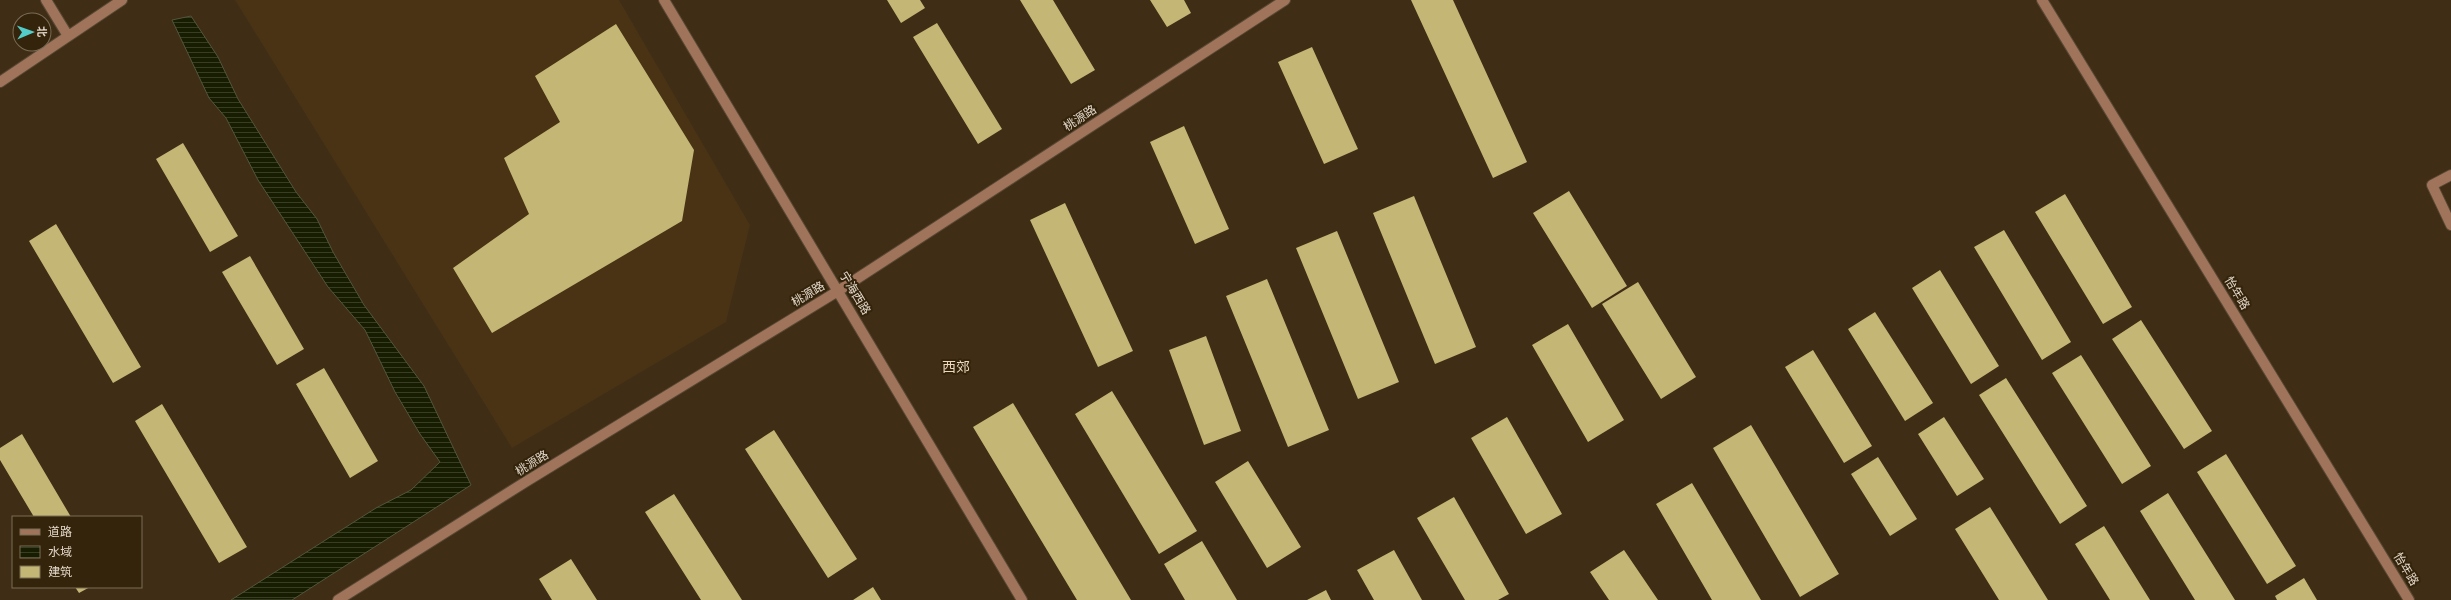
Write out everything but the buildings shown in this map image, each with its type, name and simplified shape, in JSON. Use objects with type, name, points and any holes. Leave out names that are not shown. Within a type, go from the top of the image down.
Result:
[{"type":"street","points":[[46,0],[68,36]]},
{"type":"street","points":[[0,82],[122,0]]},
{"type":"street","name":"宁海西路","points":[[664,0],[1022,600]]},
{"type":"street","name":"桃源路","points":[[338,600],[527,481],[838,291],[1285,0]]},
{"type":"street","name":"怡年路","points":[[2042,0],[2409,600]]},
{"type":"street","points":[[2451,174],[2432,185],[2451,225]]},
{"type":"shaded area","points":[[235,0],[619,0],[750,225],[726,322],[512,448]]},
{"type":"water","points":[[191,16],[218,57],[238,99],[296,192],[317,219],[333,252],[364,305],[424,386],[471,485],[292,600],[231,600],[376,508],[411,490],[440,462],[420,434],[395,392],[365,330],[328,287],[258,180],[226,118],[209,98],[172,20]]},
{"type":"district","name":"西郊","points":[[956,367]]}]
